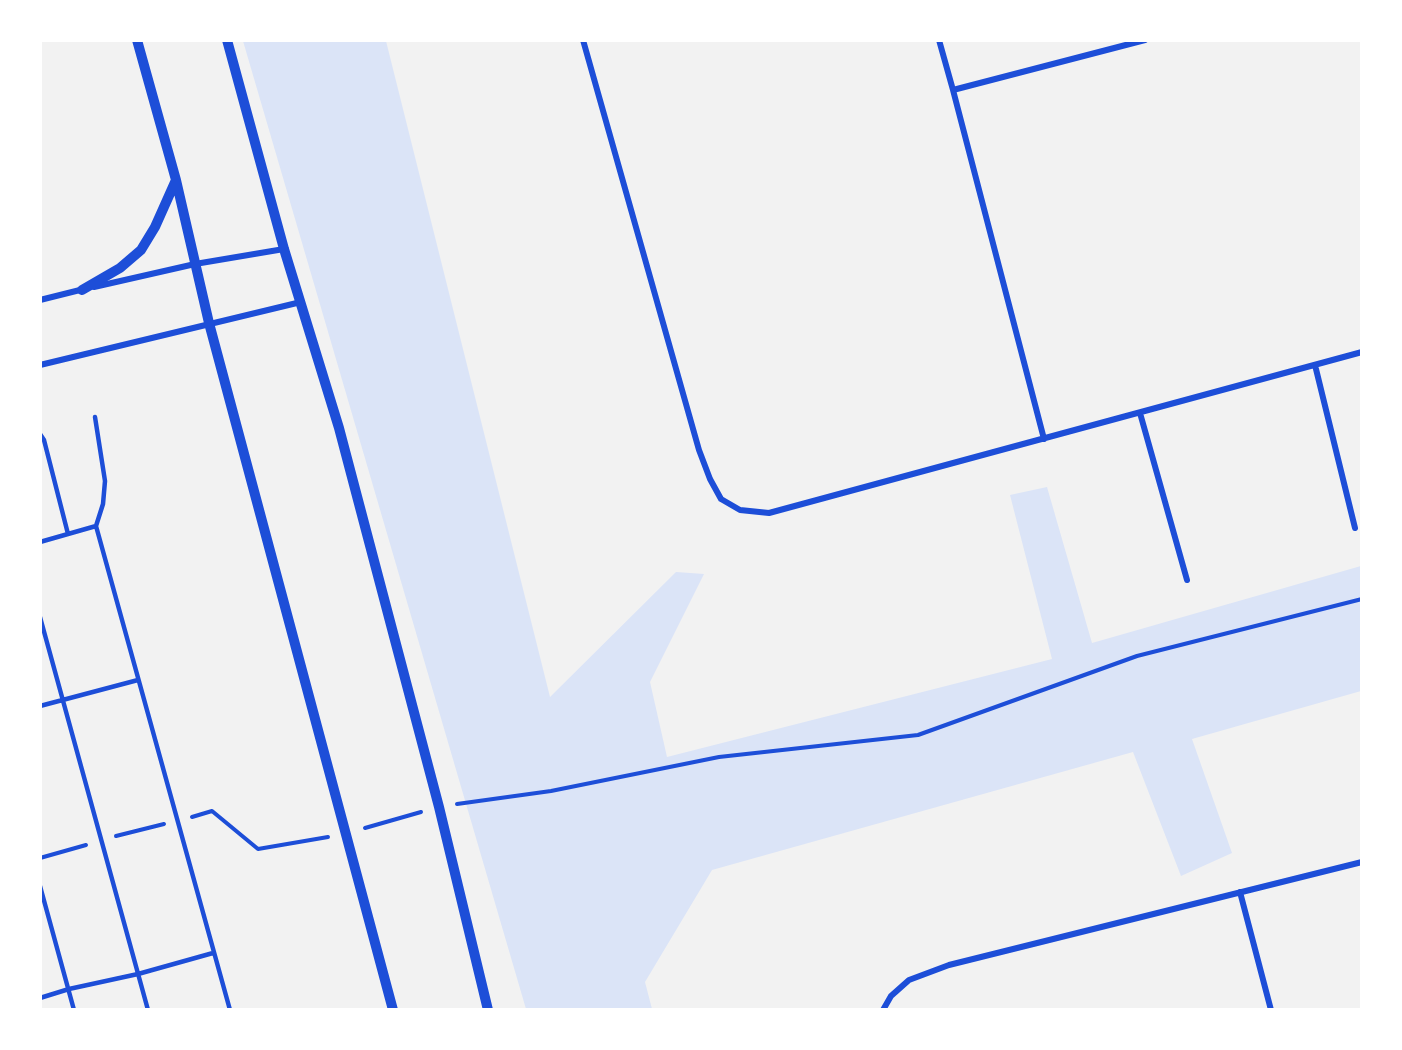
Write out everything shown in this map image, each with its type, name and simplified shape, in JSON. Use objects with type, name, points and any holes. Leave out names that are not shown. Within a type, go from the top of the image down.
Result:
[{"type":"street","points":[[137,40],[176,180],[209,323],[393,1010]]},
{"type":"street","points":[[228,40],[284,249],[339,428],[439,807],[488,1010]]},
{"type":"street","points":[[583,40],[699,450],[710,479],[721,499],[740,510],[769,513],[1362,352]]},
{"type":"street","points":[[939,40],[1044,439]]},
{"type":"street","points":[[953,90],[1144,40]]},
{"type":"street","points":[[82,290],[120,268],[141,250],[155,227],[176,180]]},
{"type":"street","points":[[40,300],[195,264],[284,249]]},
{"type":"street","points":[[40,365],[301,302]]},
{"type":"street","points":[[1315,365],[1355,528]]},
{"type":"street","points":[[1140,413],[1187,580]]},
{"type":"street","points":[[883,1010],[891,996],[909,980],[949,965],[1362,862]]},
{"type":"street","points":[[1239,892],[1271,1010]]},
{"type":"lane","points":[[95,417],[105,481],[103,504],[96,526],[230,1010]]},
{"type":"lane","points":[[40,434],[44,440],[68,534]]},
{"type":"lane","points":[[40,542],[96,526]]},
{"type":"lane","points":[[40,617],[148,1010]]},
{"type":"lane","points":[[40,706],[138,680]]},
{"type":"lane","points":[[40,886],[74,1010]]},
{"type":"lane","points":[[40,998],[213,953]]},
{"type":"path","points":[[40,858],[212,811],[258,849],[345,834],[439,807],[551,791],[719,757],[918,735],[1137,656],[1362,600]]},
{"type":"shaded area","points":[[243,41],[386,41],[550,697],[676,572],[704,574],[650,682],[667,757],[1052,659],[1010,495],[1047,487],[1092,643],[1361,566],[1361,691],[1192,739],[1232,853],[1181,876],[1133,752],[712,870],[645,982],[652,1009],[526,1009]]}]
